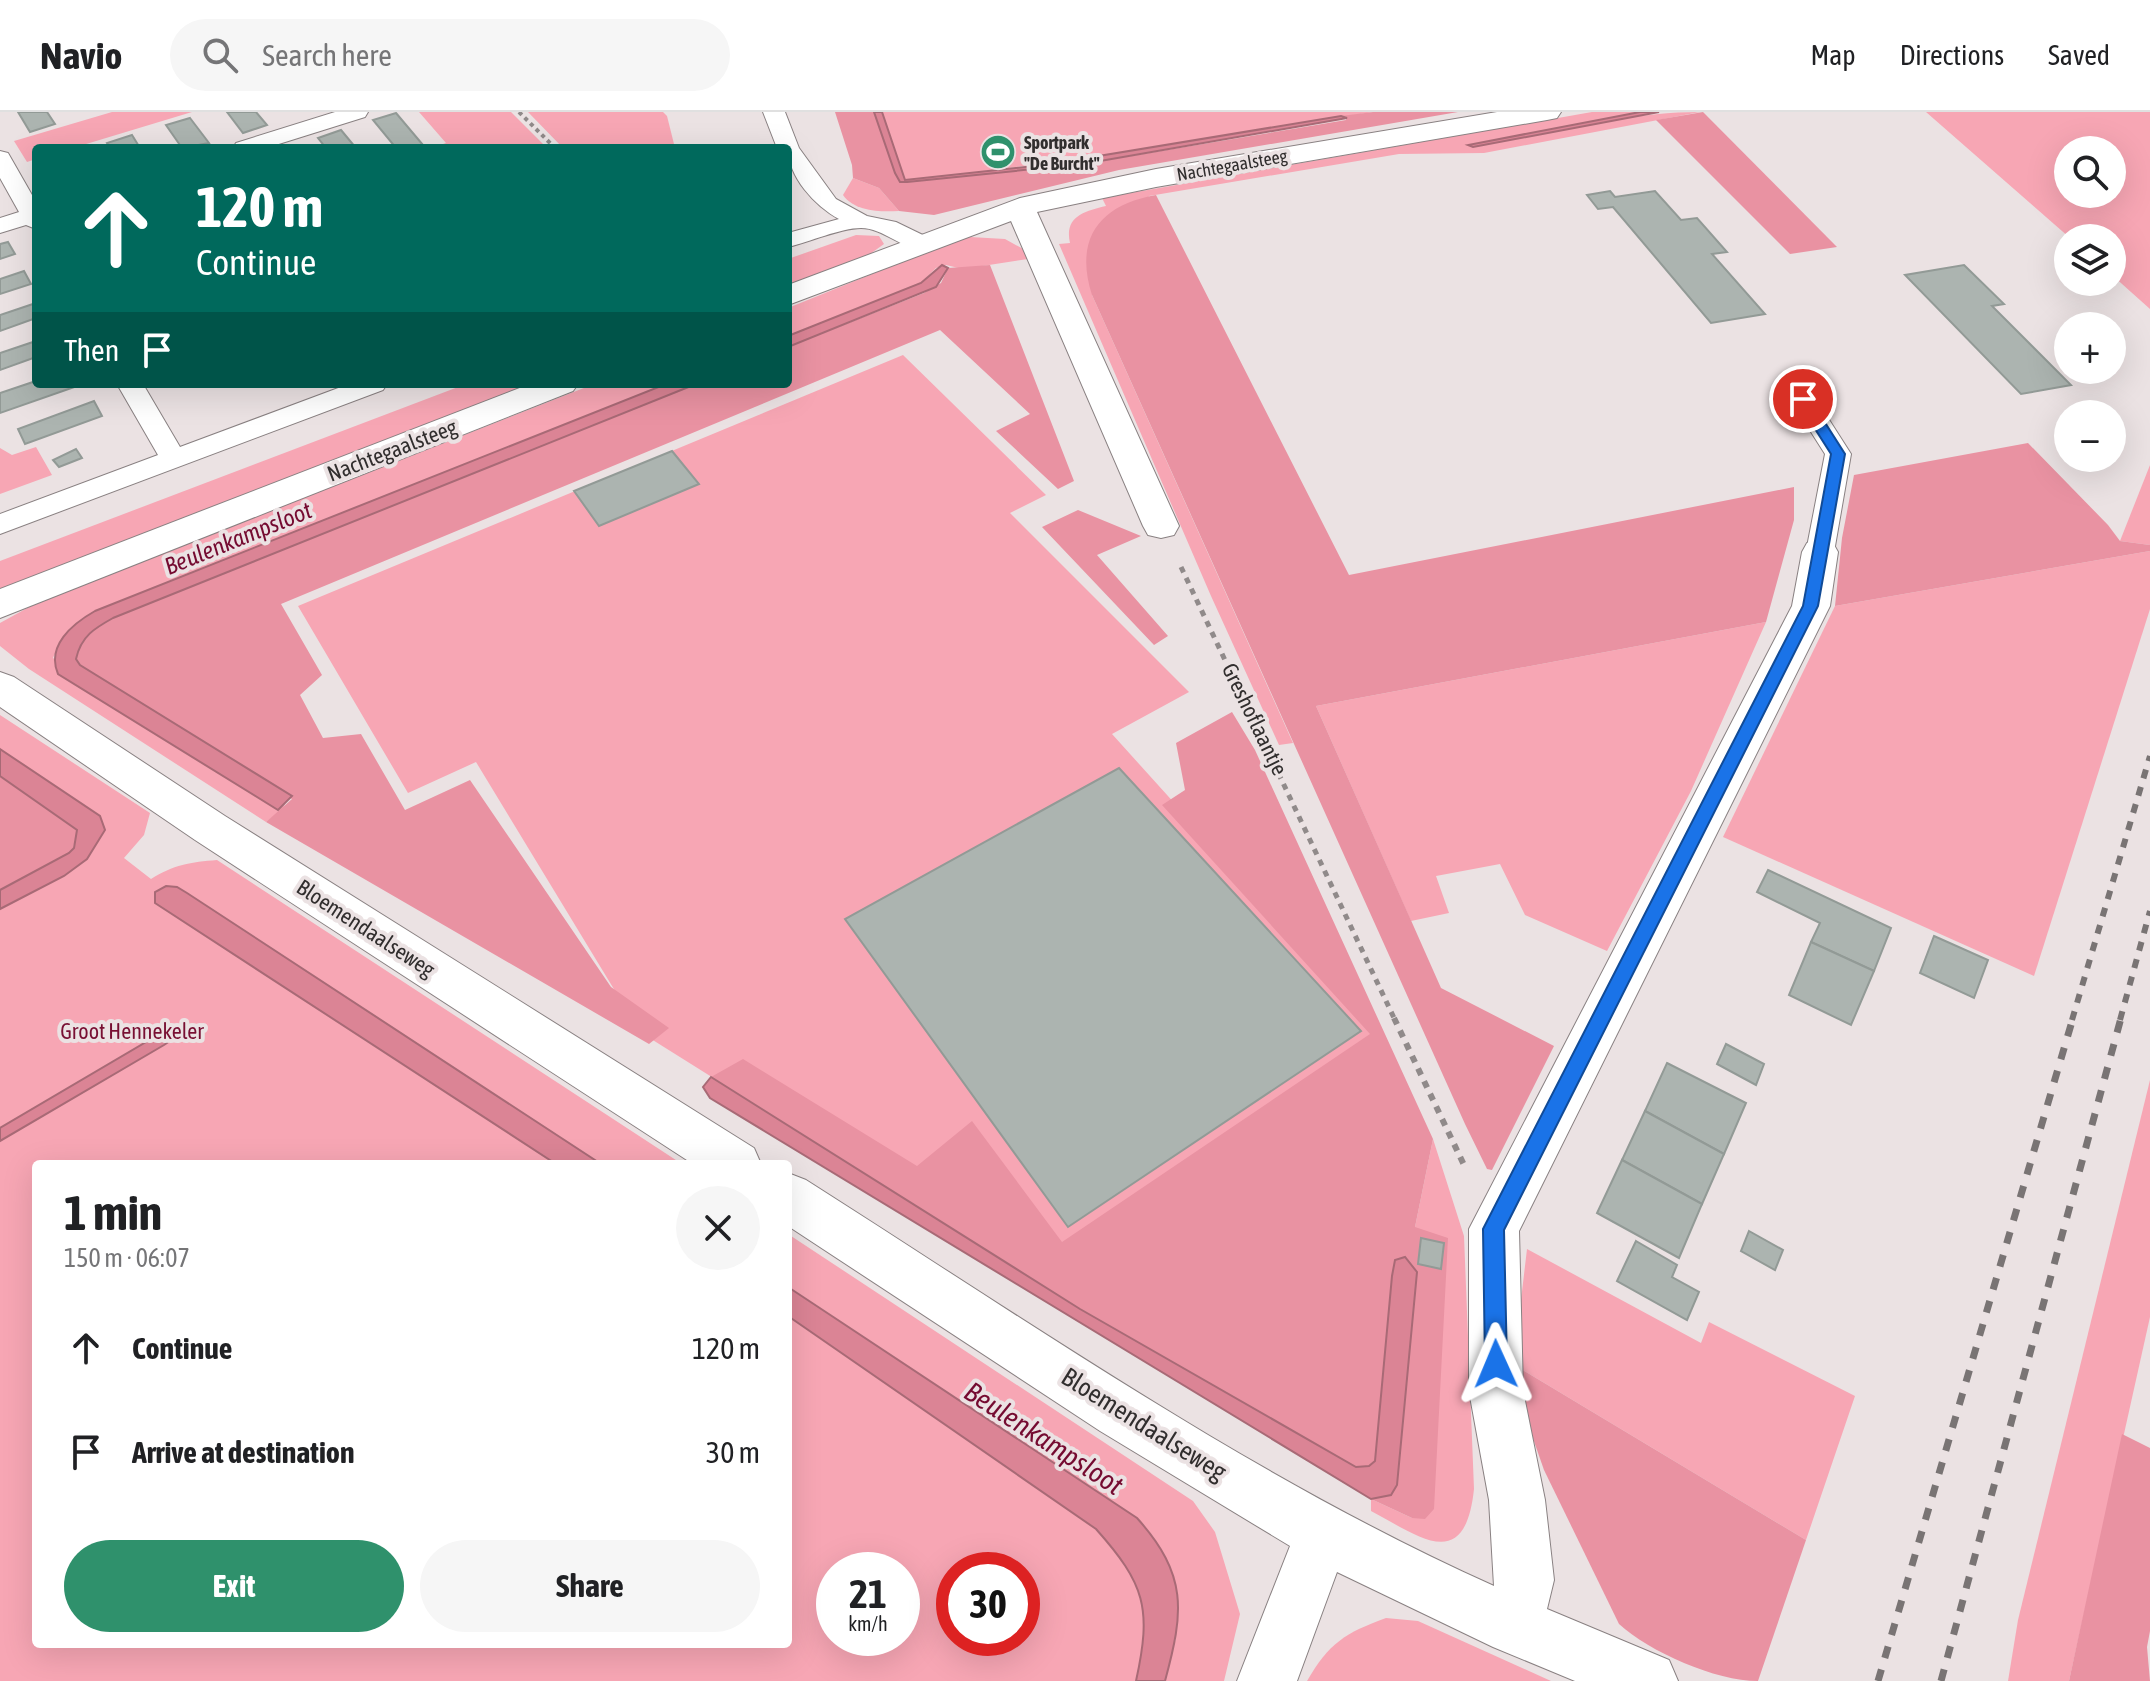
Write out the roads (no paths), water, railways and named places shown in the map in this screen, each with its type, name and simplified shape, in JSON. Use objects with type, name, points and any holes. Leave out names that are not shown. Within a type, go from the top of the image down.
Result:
[{"type":"street","name":"Nachtegaalsteeg","points":[[792,294],[1020,207],[1156,178],[1547,112]]},
{"type":"street","points":[[1020,207],[1161,526]]},
{"type":"street","name":"Nachtegaalsteeg","points":[[0,604],[551,388]]},
{"type":"street","points":[[1514,1626],[1525,1580],[1517,1500],[1496,1391],[1494,1229],[1811,606],[1820,552]]},
{"type":"street","name":"Bloemendaalseweg","points":[[0,687],[210,828],[730,1160]]},
{"type":"street","name":"Bloemendaalseweg","points":[[792,1200],[1156,1433],[1323,1533],[1514,1626],[1648,1681]]},
{"type":"street","points":[[1267,1681],[1323,1533]]},
{"type":"lane","points":[[257,144],[357,112]]},
{"type":"lane","points":[[774,112],[786,144]]},
{"type":"lane","points":[[792,154],[828,204],[860,221],[888,227],[923,244]]},
{"type":"lane","points":[[0,158],[32,212]]},
{"type":"lane","points":[[0,226],[32,218]]},
{"type":"lane","points":[[792,239],[860,221]]},
{"type":"lane","points":[[132,388],[173,458]]},
{"type":"lane","points":[[0,524],[363,388]]},
{"type":"lane","points":[[1803,399],[1838,454],[1820,552]]},
{"type":"railway","points":[[2072,1020],[2150,756]]},
{"type":"railway","points":[[2120,1020],[2150,911]]},
{"type":"railway","points":[[1878,1681],[2073,1018]]},
{"type":"railway","points":[[1941,1681],[2121,1018]]},
{"type":"place","name":"Sportpark \"De Burcht\"","points":[[998,152]]},
{"type":"water label","name":"Beulenkampsloot","points":[[238,538]]},
{"type":"water label","name":"Beulenkampsloot","points":[[1044,1438]]},
{"type":"park label","name":"Groot Hennekeler","points":[[132,1031]]}]
